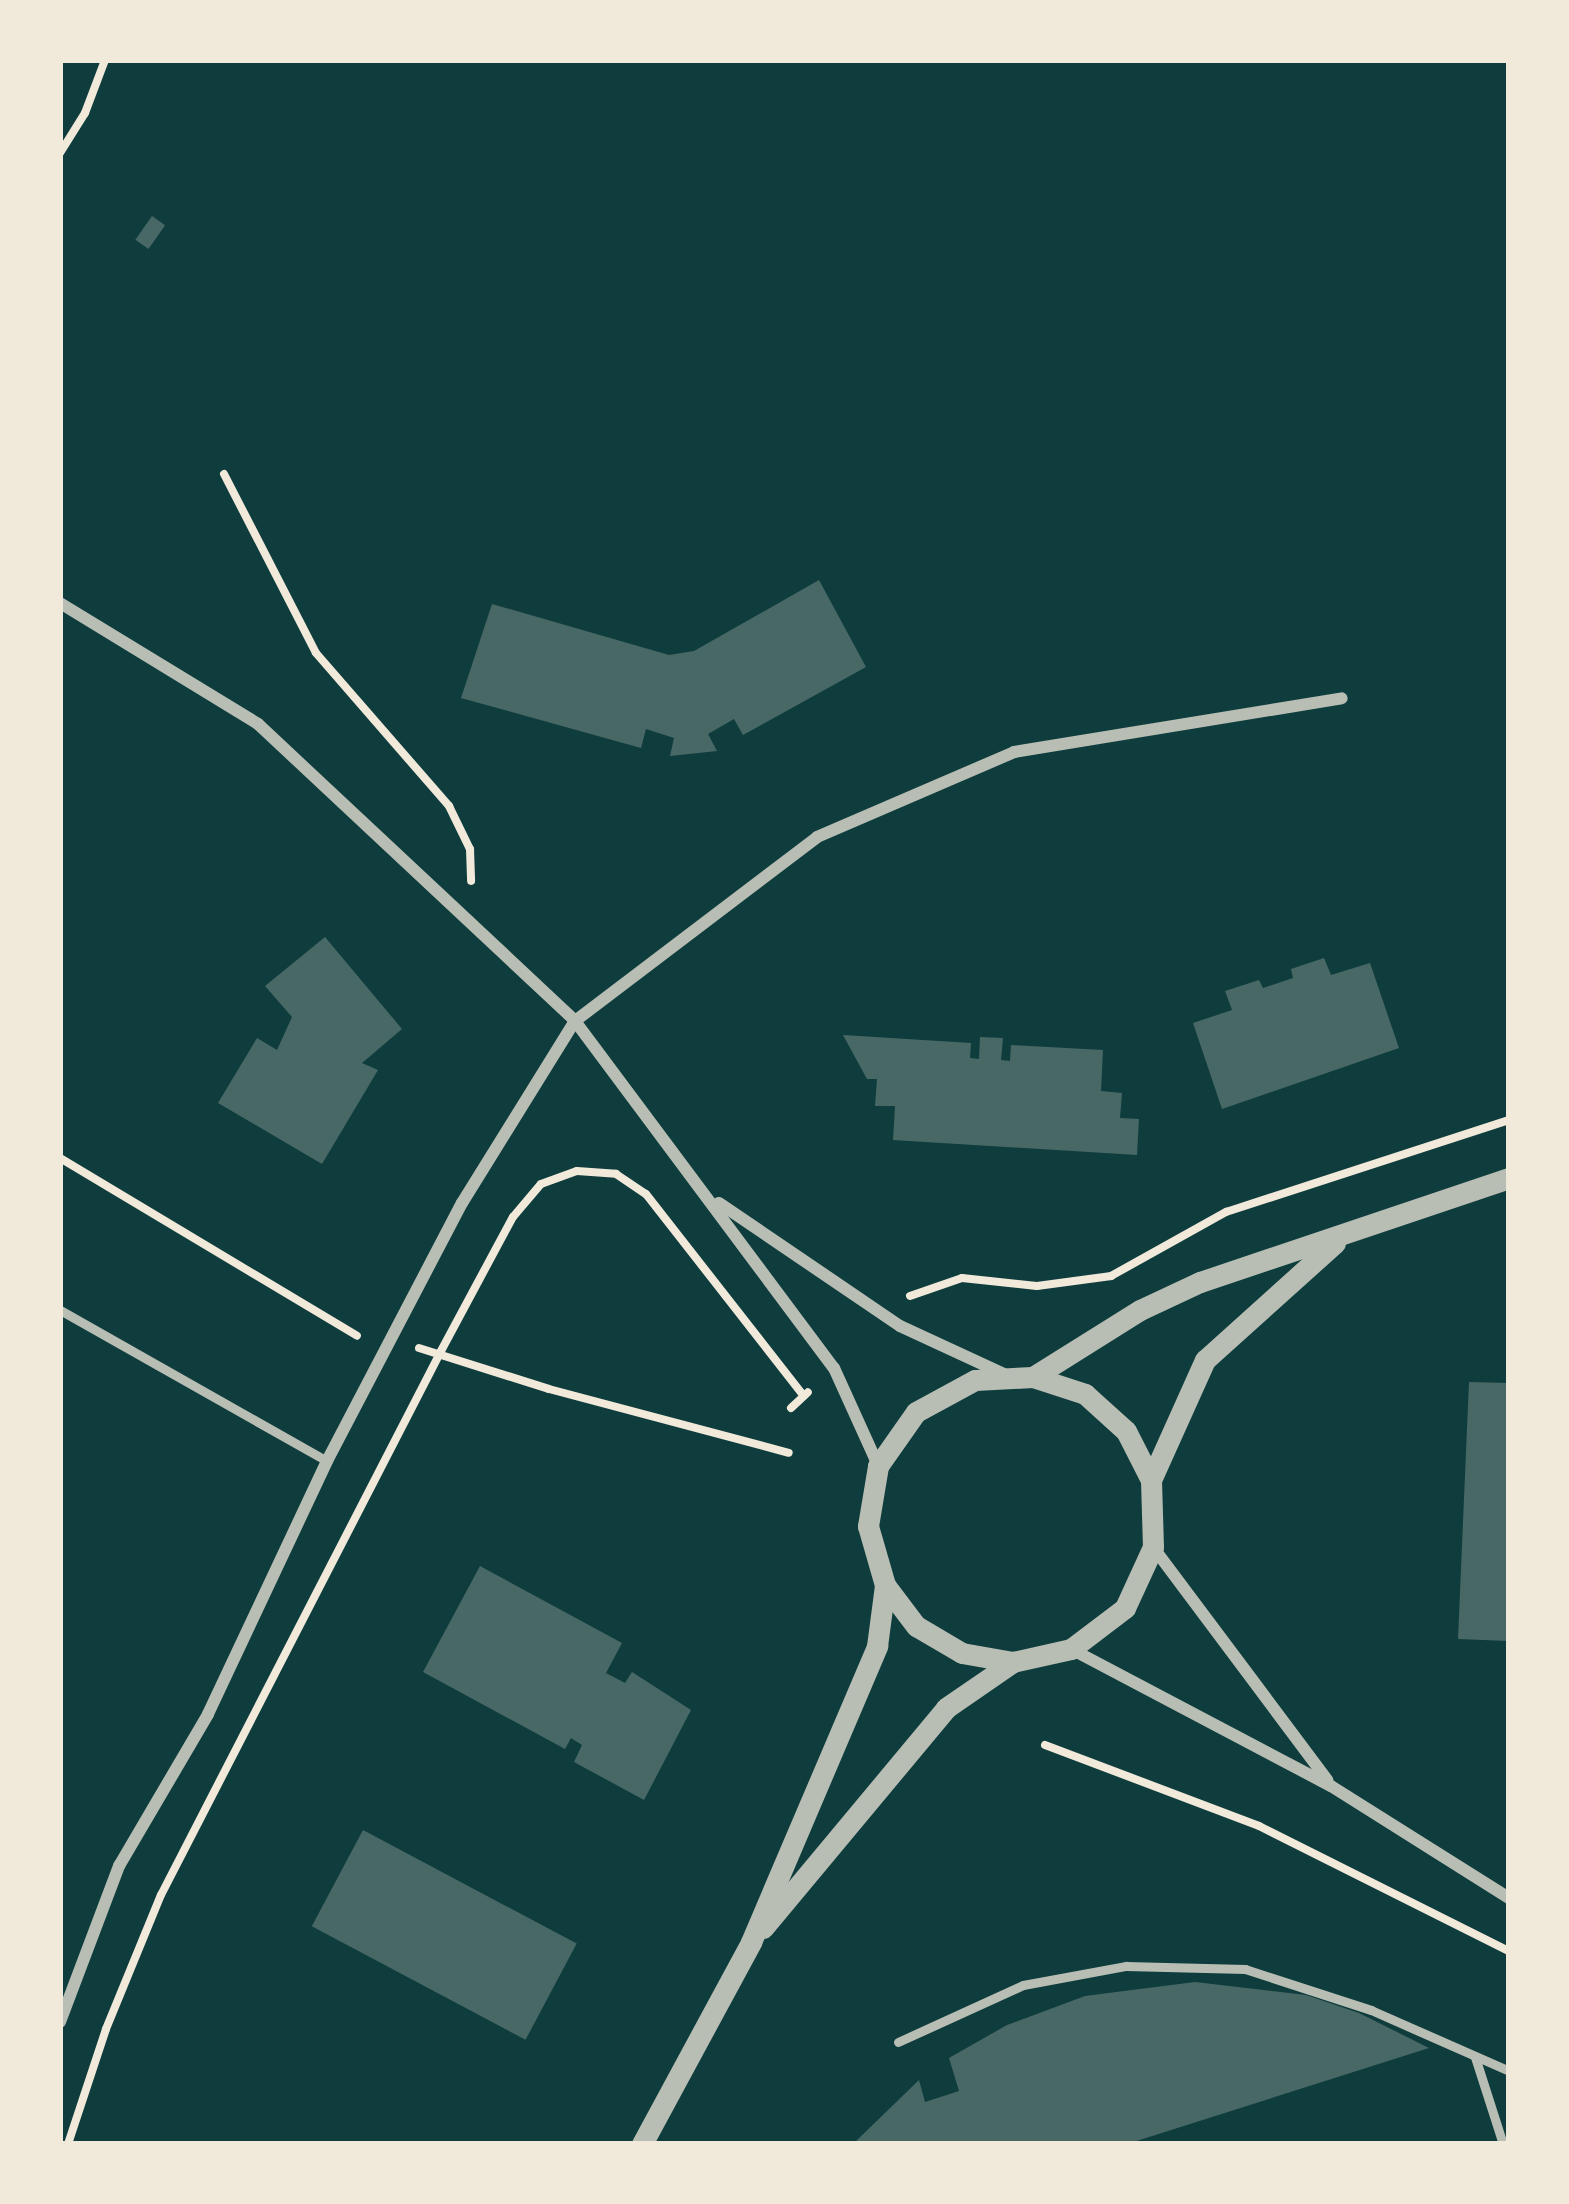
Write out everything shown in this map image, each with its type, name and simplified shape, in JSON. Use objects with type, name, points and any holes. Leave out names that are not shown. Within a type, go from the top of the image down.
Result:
[{"type":"street","points":[[60,603],[258,724],[575,1021],[834,1368],[878,1466]]},
{"type":"street","points":[[60,2022],[119,1866],[208,1714],[328,1461],[462,1203],[575,1021],[818,837],[1014,752],[1342,698]]},
{"type":"street","points":[[1012,1662],[962,1653],[916,1626],[885,1585],[868,1526],[878,1466],[916,1412],[975,1380],[1023,1377],[1140,1310],[1200,1282],[1340,1239],[1509,1178]]},
{"type":"street","points":[[708,1195],[887,1318],[1023,1377],[1085,1394],[1126,1431],[1151,1480],[1153,1547],[1125,1608],[1071,1649],[1012,1662],[946,1708],[751,1942]]},
{"type":"street","points":[[1151,1480],[1205,1360],[1340,1239]]},
{"type":"street","points":[[1153,1547],[1331,1786]]},
{"type":"street","points":[[641,2144],[751,1942],[877,1646],[885,1585]]},
{"type":"street","points":[[1071,1649],[1331,1786],[1509,1898]]},
{"type":"lane","points":[[60,1310],[328,1461]]},
{"type":"lane","points":[[898,2042],[1023,1985],[1126,1966],[1245,1969],[1371,2010],[1509,2071]]},
{"type":"lane","points":[[1475,2056],[1503,2144]]},
{"type":"path","points":[[60,153],[86,113],[105,60]]},
{"type":"path","points":[[224,474],[316,653],[449,806],[470,850],[472,879],[454,907]]},
{"type":"path","points":[[887,1318],[916,1290],[962,1278],[1037,1286],[1111,1276],[1226,1212],[1509,1120]]},
{"type":"path","points":[[68,2144],[106,2029],[161,1894],[513,1217],[541,1184],[577,1171],[616,1174],[646,1195],[804,1396]]},
{"type":"path","points":[[1045,1745],[1259,1826],[1509,1951]]},
{"type":"building","points":[[152,216],[165,225],[148,249],[135,240]]},
{"type":"building","points":[[819,580],[866,667],[743,735],[734,719],[708,734],[717,751],[670,756],[674,738],[646,729],[641,748],[461,698],[492,604],[669,655],[694,651]]},
{"type":"building","points":[[325,937],[402,1029],[362,1063],[378,1070],[322,1164],[218,1103],[257,1038],[277,1050],[292,1017],[265,986]]},
{"type":"building","points":[[1324,958],[1331,975],[1370,963],[1399,1048],[1222,1109],[1193,1023],[1232,1010],[1225,991],[1259,980],[1263,988],[1293,978],[1291,969]]},
{"type":"building","points":[[843,1035],[971,1043],[970,1058],[979,1059],[980,1037],[1003,1038],[1001,1060],[1010,1061],[1011,1045],[1103,1050],[1101,1091],[1122,1093],[1120,1118],[1139,1119],[1137,1155],[893,1140],[895,1106],[875,1106],[877,1079],[867,1079]]},
{"type":"building","points":[[1469,1382],[1509,1383],[1509,1641],[1458,1639]]},
{"type":"building","points":[[480,1566],[622,1643],[606,1673],[625,1683],[632,1672],[691,1710],[644,1800],[574,1762],[582,1745],[571,1738],[565,1749],[423,1672]]},
{"type":"building","points":[[363,1830],[577,1944],[526,2040],[312,1926]]},
{"type":"building","points":[[1195,1982],[1306,1995],[1359,2013],[1429,2048],[1127,2144],[853,2144],[919,2080],[925,2102],[959,2091],[949,2058],[1007,2025],[1085,1996]]}]
